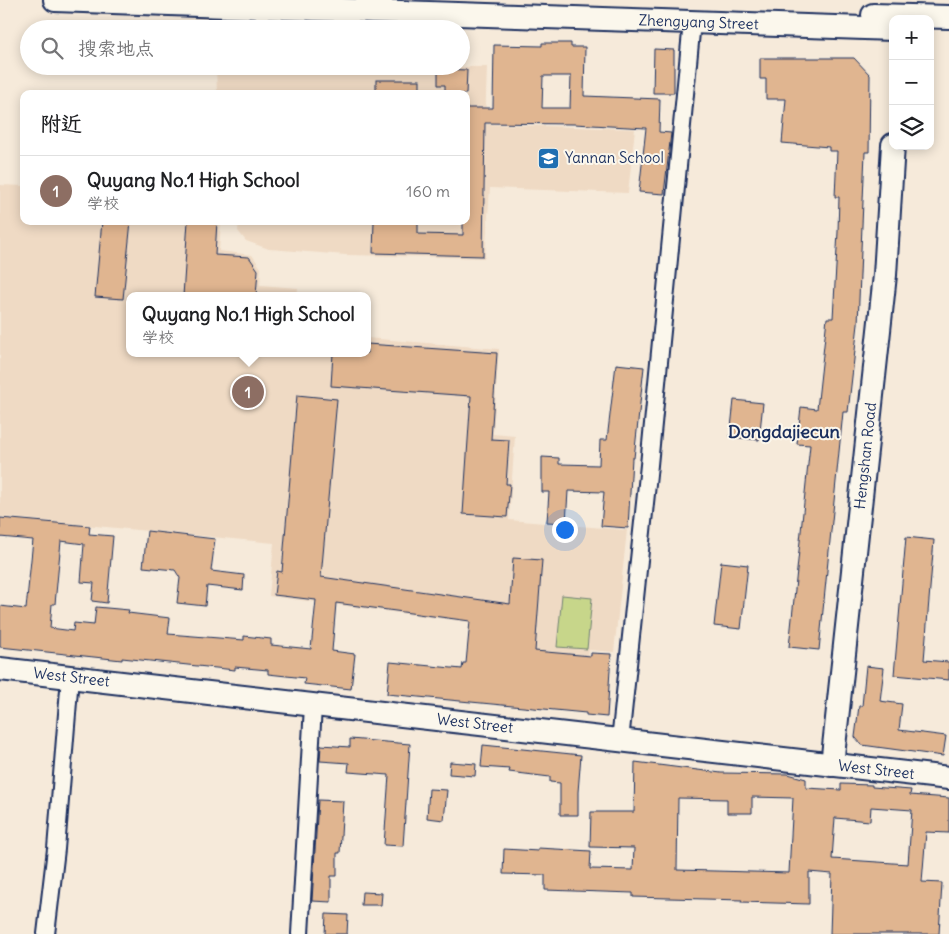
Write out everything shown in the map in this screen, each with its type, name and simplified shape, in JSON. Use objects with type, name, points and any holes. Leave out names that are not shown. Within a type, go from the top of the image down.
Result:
[{"type":"street","name":"Zhengyang Street","points":[[55,0],[692,22],[887,15]]},
{"type":"street","name":"Zhengyang Street","points":[[444,0],[949,17]]},
{"type":"street","points":[[620,741],[692,22]]},
{"type":"street","points":[[934,30],[949,30]]},
{"type":"street","name":"Hengshan Road","points":[[832,765],[885,276],[893,150]]},
{"type":"street","name":"West Street","points":[[0,670],[949,778]]},
{"type":"street","points":[[46,934],[56,849],[70,678]]},
{"type":"street","points":[[300,934],[313,706]]},
{"type":"shaded area","name":"Yannan School","points":[[470,67],[487,67],[485,124],[635,129],[628,193],[490,188],[485,258],[346,255],[269,249],[246,241],[238,231],[239,225],[470,225],[470,90],[217,90],[216,75],[470,75]]},
{"type":"shaded area","points":[[0,185],[20,186],[20,225],[221,225],[219,251],[252,255],[261,268],[260,285],[298,288],[298,292],[126,292],[126,357],[371,357],[371,338],[499,349],[493,434],[515,436],[509,520],[627,530],[614,652],[589,650],[587,670],[497,661],[500,626],[269,596],[274,543],[0,517]]},
{"type":"green space","points":[[562,595],[592,598],[587,649],[557,647]]},
{"type":"building","points":[[542,43],[571,43],[571,47],[585,47],[584,96],[660,99],[659,132],[671,133],[664,194],[639,192],[646,128],[574,124],[485,123],[483,256],[373,253],[374,225],[418,225],[418,234],[463,235],[463,225],[470,225],[470,108],[493,108],[494,45],[542,46]],"holes":[[[543,76],[571,76],[570,108],[542,108]]]},
{"type":"building","points":[[654,49],[674,50],[674,93],[653,93]]},
{"type":"building","points":[[760,58],[854,58],[870,75],[869,152],[865,152],[858,324],[848,412],[843,412],[819,650],[789,647],[810,445],[797,444],[801,407],[817,409],[827,318],[833,318],[839,197],[835,197],[837,151],[829,151],[829,147],[782,143],[786,99],[766,99],[766,79],[760,79]]},
{"type":"building","points":[[438,75],[467,75],[466,90],[445,90],[445,85],[438,85]]},
{"type":"building","points":[[376,80],[420,80],[420,90],[376,90]]},
{"type":"building","points":[[102,225],[131,225],[123,299],[95,297]]},
{"type":"building","points":[[188,225],[217,225],[215,255],[249,257],[258,270],[256,292],[183,292]]},
{"type":"building","points":[[371,344],[497,353],[491,439],[509,440],[506,484],[510,484],[507,517],[463,514],[471,396],[331,386],[333,357],[371,357]]},
{"type":"building","points":[[616,364],[644,367],[634,458],[632,458],[628,528],[601,526],[604,492],[568,491],[566,523],[547,522],[549,492],[542,492],[542,457],[559,458],[559,464],[599,465],[600,440],[607,440]]},
{"type":"building","points":[[297,395],[337,399],[321,577],[510,604],[513,558],[542,560],[535,651],[591,656],[591,653],[611,654],[607,717],[586,715],[586,713],[387,694],[390,662],[462,669],[463,663],[466,663],[470,621],[336,603],[332,651],[355,654],[351,689],[304,684],[305,678],[268,674],[268,670],[235,667],[235,670],[0,647],[0,606],[26,609],[33,540],[0,537],[0,518],[90,526],[89,534],[113,536],[107,603],[92,601],[94,583],[81,582],[84,544],[61,541],[55,604],[52,604],[50,628],[73,631],[74,623],[94,625],[96,607],[129,610],[128,613],[170,618],[168,634],[244,640],[244,636],[271,639],[271,645],[311,649],[316,600],[274,595],[277,571],[282,572]]},
{"type":"building","points":[[734,400],[763,403],[759,440],[730,437]]},
{"type":"building","points":[[147,531],[215,539],[211,571],[244,575],[243,590],[207,586],[205,606],[177,603],[180,578],[175,570],[143,567]]},
{"type":"building","points":[[906,537],[934,540],[924,660],[949,662],[949,680],[894,675]]},
{"type":"building","points":[[721,562],[748,565],[741,629],[714,626]]},
{"type":"building","points":[[866,666],[884,668],[880,701],[902,704],[899,730],[946,736],[943,756],[862,745],[855,737],[859,706],[862,706]]},
{"type":"building","points":[[350,739],[410,744],[403,846],[384,845],[389,775],[348,772],[349,763],[320,761],[321,745],[350,747]]},
{"type":"building","points":[[483,745],[581,755],[578,815],[560,815],[560,783],[550,782],[550,777],[509,772],[510,769],[481,767]]},
{"type":"building","points":[[450,762],[476,764],[475,776],[449,774]]},
{"type":"building","points":[[635,762],[721,773],[788,774],[806,779],[806,788],[841,790],[841,784],[872,785],[872,787],[911,790],[910,795],[949,798],[949,833],[926,832],[922,882],[942,883],[939,934],[830,934],[832,874],[809,872],[809,904],[633,897],[633,893],[545,890],[545,875],[503,874],[504,849],[538,851],[538,848],[591,851],[590,869],[633,870],[634,848],[590,847],[591,812],[634,812]],"holes":[[[752,797],[793,798],[789,873],[677,870],[678,798],[727,799],[727,813],[752,813]],[[871,807],[912,810],[908,864],[832,859],[835,818],[870,821]]]},
{"type":"building","points":[[429,789],[447,790],[444,820],[427,818]]},
{"type":"building","points":[[318,800],[343,801],[340,853],[337,853],[337,876],[331,876],[331,902],[312,901]]},
{"type":"building","points":[[362,892],[382,893],[381,905],[361,905]]},
{"type":"building","points":[[326,914],[348,915],[347,934],[325,934]]},
{"type":"place","name":"Yannan School","points":[[549,158]]},
{"type":"place","name":"Quyang No.1 High School","points":[[248,392]]},
{"type":"district","name":"Dongdajiecun","points":[[784,432]]}]
